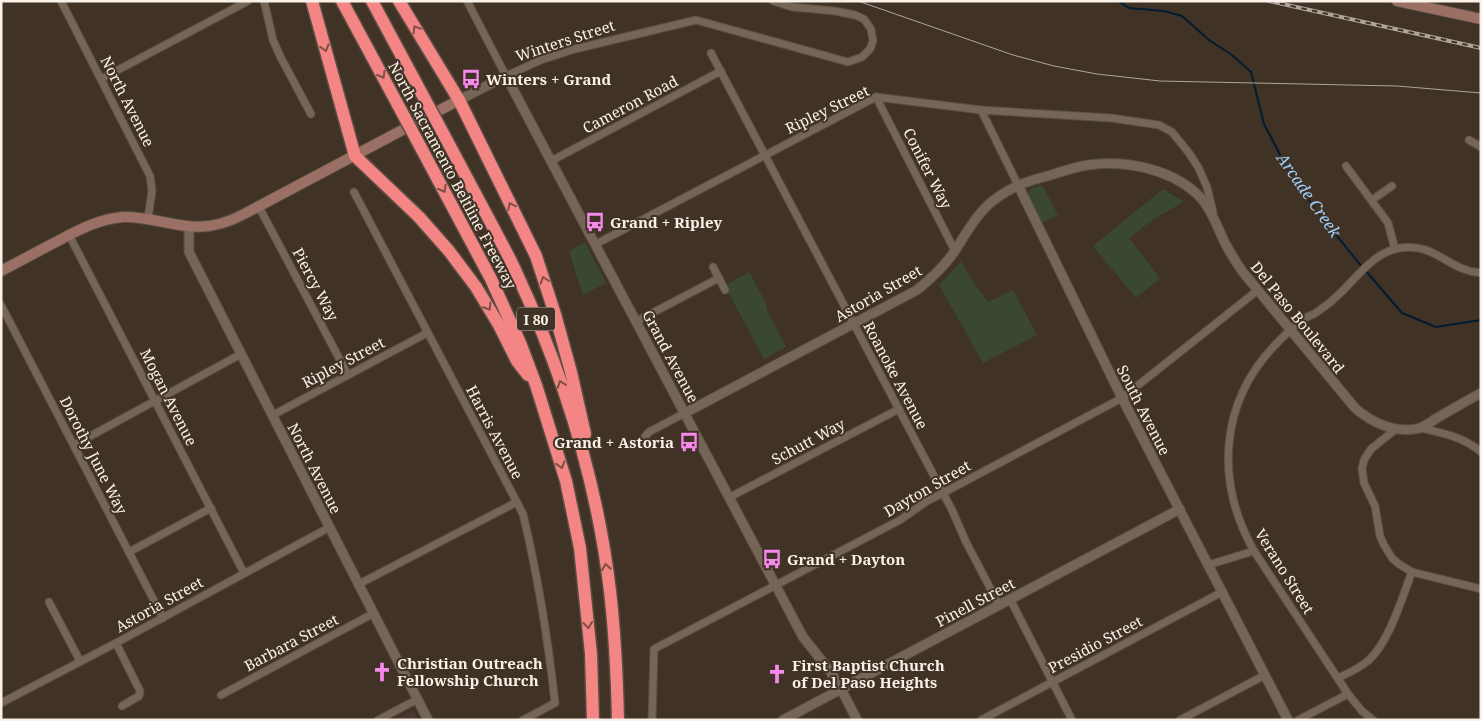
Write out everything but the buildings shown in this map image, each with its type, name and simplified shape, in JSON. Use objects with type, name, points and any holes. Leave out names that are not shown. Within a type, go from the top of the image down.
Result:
[{"type":"highway","points":[[312,1],[355,156],[419,218],[449,251],[476,287],[500,325],[517,361],[536,385]]},
{"type":"highway","name":"North Sacramento Beltline Freeway","points":[[342,1],[491,278],[521,345],[536,385],[566,481],[580,548],[591,654],[593,720]]},
{"type":"highway","name":"North Sacramento Beltline Freeway","points":[[372,1],[516,271],[543,335],[567,400],[597,515],[610,590],[617,666],[618,720]]},
{"type":"highway","points":[[399,1],[459,100],[536,256],[571,372],[593,474],[597,515]]},
{"type":"main road","points":[[1397,1],[1481,19]]},
{"type":"main road","name":"Winters Street","points":[[1,271],[91,224],[113,218],[148,218],[189,227],[224,223],[238,218],[459,100]]},
{"type":"street","name":"North Avenue","points":[[61,1],[150,176],[152,192],[148,218]]},
{"type":"street","points":[[101,79],[248,1]]},
{"type":"street","points":[[264,1],[273,40],[310,114]]},
{"type":"street","name":"Grand Avenue","points":[[467,1],[803,637],[830,670],[857,720]]},
{"type":"street","name":"Winters Street","points":[[459,100],[541,60],[575,49],[696,20],[848,62],[862,57],[870,49],[873,41],[871,29],[864,19],[835,11],[792,7],[773,1]]},
{"type":"street","name":"Roanoke Avenue","points":[[711,53],[943,492],[966,542],[999,605]]},
{"type":"street","name":"Cameron Road","points":[[551,160],[721,71]]},
{"type":"street","name":"Ripley Street","points":[[596,244],[876,97],[981,110],[1111,118],[1154,124]]},
{"type":"street","name":"Conifer Way","points":[[876,97],[956,251]]},
{"type":"street","name":"South Avenue","points":[[981,110],[1122,398],[1288,720]]},
{"type":"street","name":"Del Paso Boulevard","points":[[1154,124],[1172,132],[1198,167],[1207,187],[1215,219],[1236,261],[1355,408],[1376,422],[1396,429],[1421,428],[1481,393]]},
{"type":"street","points":[[1469,140],[1481,147]]},
{"type":"street","name":"Astoria Street","points":[[639,444],[649,432],[854,324],[925,284],[956,251],[978,215],[995,199],[1023,182],[1090,165],[1128,165],[1160,172],[1188,186],[1202,199],[1215,219]]},
{"type":"street","points":[[1346,166],[1388,223],[1392,231],[1395,249]]},
{"type":"street","points":[[1372,200],[1392,186]]},
{"type":"street","name":"Harris Avenue","points":[[354,192],[523,514],[545,619],[555,704],[523,720]]},
{"type":"street","name":"Piercy Way","points":[[259,207],[348,375]]},
{"type":"street","name":"North Avenue","points":[[189,227],[189,252],[428,720]]},
{"type":"street","name":"Mogan Avenue","points":[[69,235],[244,573]]},
{"type":"street","name":"Verano Street","points":[[1373,720],[1362,711],[1348,694],[1254,551],[1240,525],[1232,497],[1228,462],[1232,427],[1242,393],[1250,377],[1267,353],[1302,320],[1327,306],[1374,259],[1382,254],[1395,249],[1420,248],[1439,255],[1458,268],[1481,273]]},
{"type":"street","points":[[713,266],[725,290]]},
{"type":"street","points":[[637,321],[719,278]]},
{"type":"street","name":"Dayton Street","points":[[652,720],[654,649],[900,520],[943,492],[1122,398],[1258,290]]},
{"type":"street","name":"Dorothy June Way","points":[[1,305],[162,618]]},
{"type":"street","name":"Ripley Street","points":[[272,415],[427,333]]},
{"type":"street","points":[[74,445],[242,354]]},
{"type":"street","name":"Schutt Way","points":[[730,497],[898,409]]},
{"type":"street","points":[[1421,428],[1460,439],[1481,452]]},
{"type":"street","points":[[1396,429],[1368,452],[1364,460],[1362,474],[1364,483],[1375,506],[1380,536],[1384,545],[1392,558],[1412,572],[1481,589]]},
{"type":"street","points":[[360,584],[517,502]]},
{"type":"street","points":[[129,552],[211,508]]},
{"type":"street","name":"Pinell Street","points":[[783,720],[1180,510]]},
{"type":"street","name":"Astoria Street","points":[[1,703],[330,527]]},
{"type":"street","points":[[1208,565],[1254,551]]},
{"type":"street","points":[[1338,678],[1367,662],[1378,650],[1387,635],[1412,572]]},
{"type":"street","name":"Presidio Street","points":[[980,720],[1222,592]]},
{"type":"street","points":[[1010,600],[1072,720]]},
{"type":"street","points":[[50,602],[80,662]]},
{"type":"street","name":"Barbara Street","points":[[221,695],[374,613]]},
{"type":"street","points":[[116,643],[140,691],[139,696],[122,706]]},
{"type":"street","points":[[1180,720],[1265,675]]},
{"type":"street","points":[[1298,720],[1348,694]]},
{"type":"street","points":[[378,720],[418,699]]},
{"type":"shaded area","points":[[413,710],[418,720],[394,720],[397,719]]},
{"type":"green space","points":[[1042,185],[1058,215],[1042,223],[1028,195],[1030,189]]},
{"type":"green space","points":[[1163,189],[1184,202],[1155,218],[1129,238],[1160,278],[1136,298],[1093,246]]},
{"type":"green space","points":[[585,242],[606,283],[583,295],[569,251]]},
{"type":"green space","points":[[961,261],[988,302],[1013,290],[1037,335],[983,363],[939,285]]},
{"type":"green space","points":[[749,272],[767,305],[768,312],[786,347],[764,359],[725,286]]},
{"type":"waterway","name":"Arcade Creek","points":[[1118,1],[1129,8],[1164,11],[1182,16],[1209,40],[1232,55],[1251,72],[1264,124],[1289,172],[1316,210],[1362,267]]},
{"type":"waterway","name":"Arcade Creek","points":[[1365,270],[1402,313],[1436,327],[1481,320]]},
{"type":"tram line","points":[[858,1],[1013,55],[1054,66],[1097,74],[1160,81],[1397,86],[1481,93]]},
{"type":"railway","points":[[1269,1],[1481,48]]},
{"type":"place","name":"Winters + Grand","points":[[471,79]]},
{"type":"place","name":"Grand + Ripley","points":[[595,222]]},
{"type":"place","name":"Grand + Astoria","points":[[689,442]]},
{"type":"place","name":"Grand + Dayton","points":[[772,559]]},
{"type":"place","name":"Christian Outreach Fellowship Church","points":[[382,672]]},
{"type":"place","name":"First Baptist Church of Del Paso Heights","points":[[777,674]]}]
